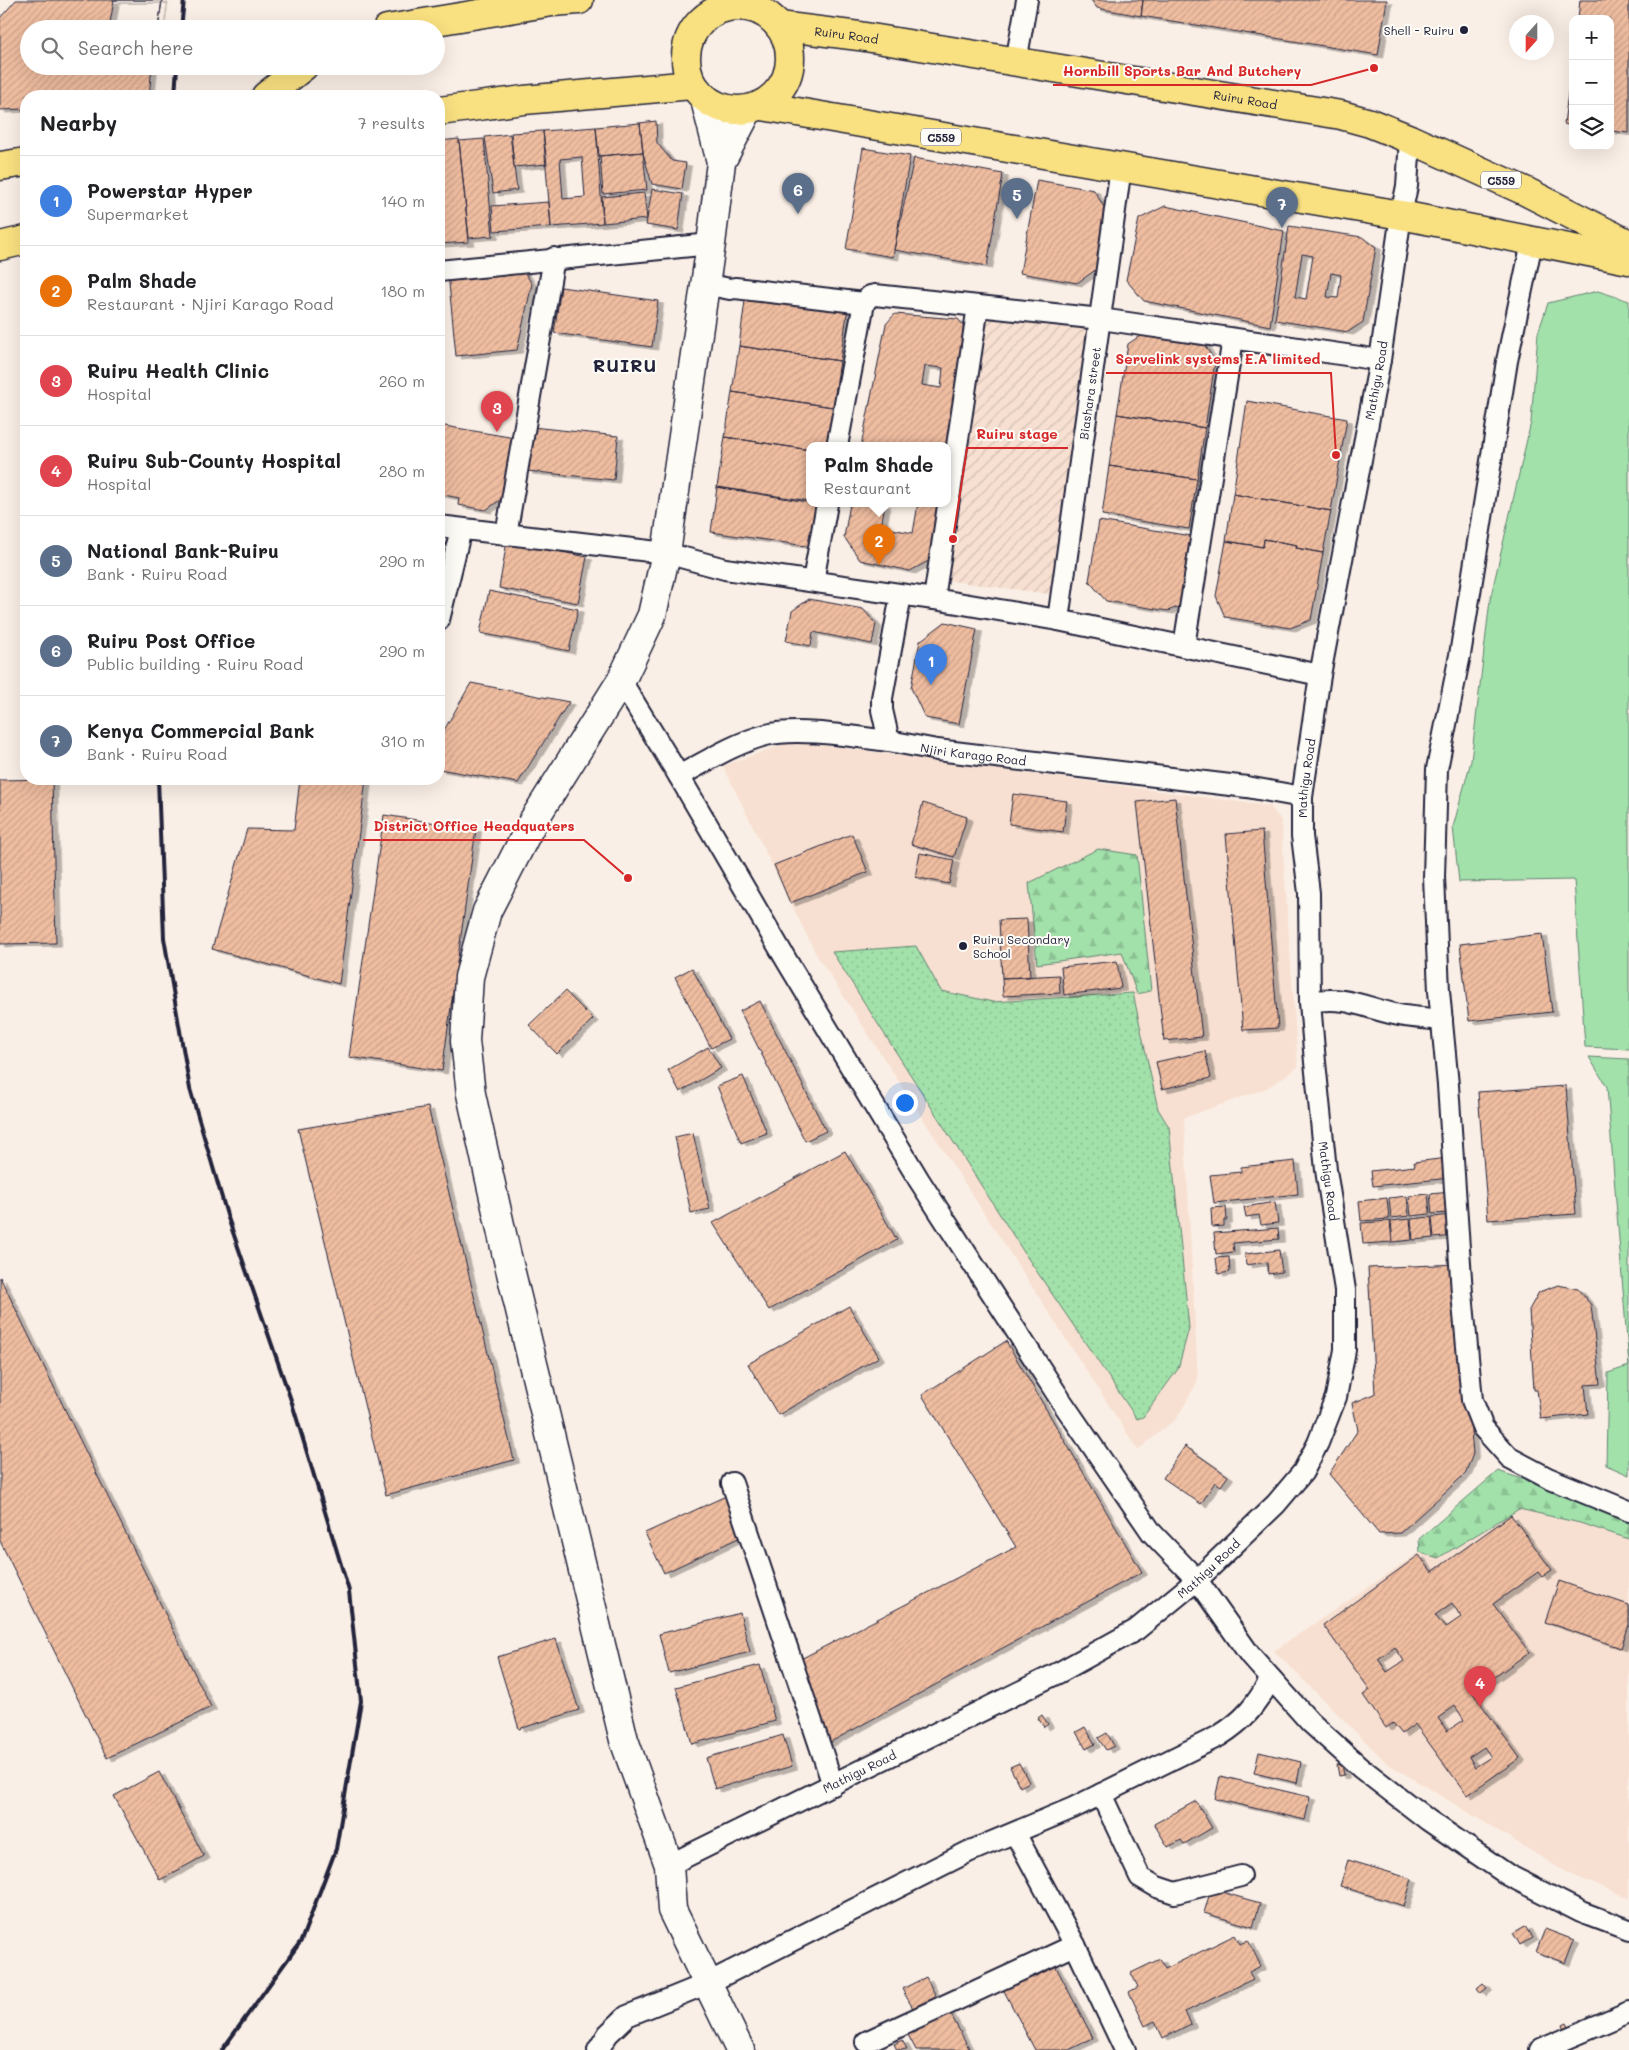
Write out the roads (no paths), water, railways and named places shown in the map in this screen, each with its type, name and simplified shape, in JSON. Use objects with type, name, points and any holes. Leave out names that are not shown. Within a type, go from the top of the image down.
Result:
[{"type":"main road","points":[[693,0],[726,7],[746,6],[764,12],[779,26],[787,39],[791,54],[790,70],[784,84],[775,96],[755,108],[721,162]]},
{"type":"main road","points":[[442,20],[561,1]]},
{"type":"main road","points":[[726,7],[707,15],[694,29],[686,47],[686,67],[699,92],[721,162],[711,244],[666,553],[652,615],[621,681],[533,821],[488,912],[469,977],[465,1041],[471,1094],[504,1243],[624,1740],[669,1865],[672,1910],[706,1984],[740,2050]]},
{"type":"main road","name":"Ruiru Road","points":[[779,26],[859,36],[1341,116],[1370,123],[1525,190],[1629,244]]},
{"type":"main road","points":[[274,90],[293,75]]},
{"type":"main road","points":[[445,110],[524,100],[699,92],[726,110],[755,108]]},
{"type":"main road","name":"C559","points":[[755,108],[1121,167],[1401,215],[1629,260]]},
{"type":"main road","points":[[0,166],[20,163]]},
{"type":"main road","points":[[0,246],[20,241]]},
{"type":"street","points":[[1016,62],[1027,0]]},
{"type":"street","name":"Mathigu Road","points":[[669,1865],[1136,1630],[1197,1580],[1276,1504],[1303,1472],[1318,1443],[1336,1397],[1345,1350],[1346,1290],[1326,1170],[1310,1002],[1309,893],[1302,836],[1302,797],[1320,675],[1380,360],[1407,186],[1410,139]]},
{"type":"street","name":"Biashara street","points":[[1058,620],[1121,167]]},
{"type":"street","points":[[1532,242],[1507,361],[1460,655],[1437,769],[1434,877],[1442,1020],[1462,1294],[1472,1400],[1483,1428],[1510,1458],[1548,1478],[1629,1511]]},
{"type":"street","points":[[445,270],[554,258],[711,244]]},
{"type":"street","points":[[506,535],[554,258]]},
{"type":"street","points":[[705,284],[730,289],[735,288],[864,303]]},
{"type":"street","points":[[838,442],[864,303],[870,296],[876,295],[1101,320],[1380,360]]},
{"type":"street","points":[[951,486],[978,306]]},
{"type":"street","points":[[1184,646],[1233,339]]},
{"type":"street","points":[[814,581],[826,507]]},
{"type":"street","points":[[934,599],[948,507]]},
{"type":"street","points":[[445,527],[666,553],[725,569],[934,599],[1058,620],[1320,675]]},
{"type":"street","points":[[445,595],[461,529]]},
{"type":"street","points":[[889,741],[882,710],[882,698],[901,595]]},
{"type":"street","points":[[621,681],[680,776],[788,963],[919,1180],[1057,1394],[1152,1533],[1197,1580],[1250,1655],[1310,1722],[1361,1768],[1436,1825],[1508,1875],[1581,1912],[1629,1930]]},
{"type":"street","name":"Njiri Karago Road","points":[[680,776],[734,747],[768,735],[817,733],[889,741],[937,750],[1207,782],[1302,797]]},
{"type":"street","points":[[1310,1002],[1330,998],[1344,999],[1400,1016],[1442,1020]]},
{"type":"street","points":[[732,1483],[833,1784]]},
{"type":"street","points":[[598,2050],[608,2034],[627,2016],[706,1984],[968,1852],[1015,1833],[1100,1794],[1218,1736],[1240,1723],[1253,1710],[1271,1679]]},
{"type":"street","points":[[1100,1794],[1140,1877],[1175,1893],[1241,1876]]},
{"type":"street","points":[[1015,1833],[1075,1945],[1125,2050]]},
{"type":"street","points":[[866,2042],[1075,1945]]},
{"type":"street","points":[[1540,2050],[1629,2012]]},
{"type":"railway","points":[[182,20],[184,0]]},
{"type":"railway","points":[[175,90],[176,75]]},
{"type":"railway","points":[[158,785],[164,938],[190,1089],[227,1215],[292,1403],[349,1591],[361,1701],[336,1849],[301,1941],[222,2050]]},
{"type":"place","name":"Shell - Ruiru","points":[[1464,30]]},
{"type":"place","name":"Hornbill Sports Bar And Butchery","points":[[1374,68]]},
{"type":"place","name":"Ruiru Post Office","points":[[798,214]]},
{"type":"place","name":"National Bank-Ruiru","points":[[1017,219]]},
{"type":"place","name":"Kenya Commercial Bank","points":[[1282,228]]},
{"type":"place","name":"Ruiru Health Clinic","points":[[497,432]]},
{"type":"place","name":"Servelink systems E.A limited","points":[[1336,455]]},
{"type":"place","name":"Ruiru stage","points":[[953,539]]},
{"type":"place","name":"Palm Shade","points":[[879,565]]},
{"type":"place","name":"Powerstar Hyper","points":[[931,685]]},
{"type":"place","name":"District Office Headquaters","points":[[628,878]]},
{"type":"place","name":"Ruiru Secondary School","points":[[963,946]]},
{"type":"place","name":"Ruiru Sub-County Hospital","points":[[1480,1707]]},
{"type":"district","name":"RUIRU","points":[[625,365]]}]
